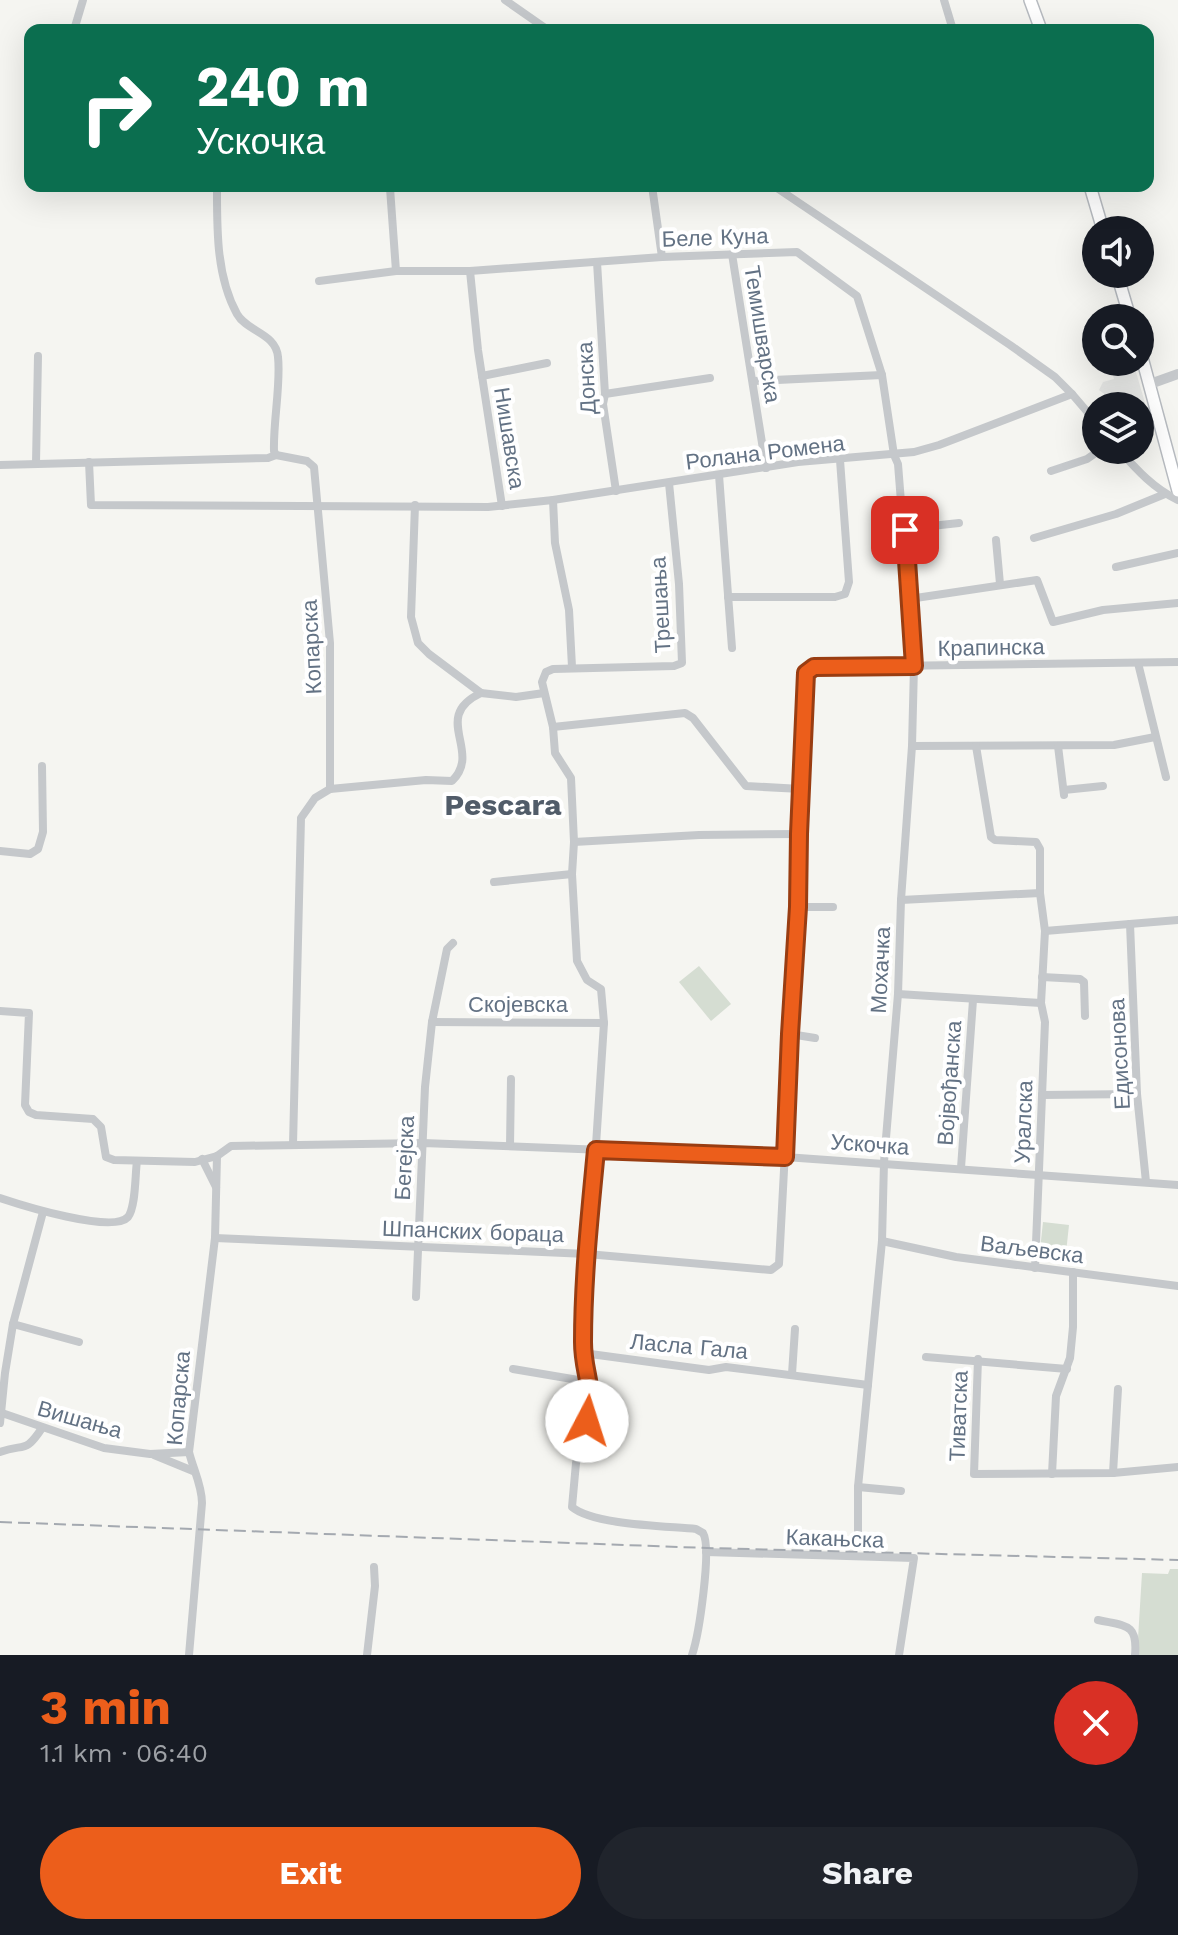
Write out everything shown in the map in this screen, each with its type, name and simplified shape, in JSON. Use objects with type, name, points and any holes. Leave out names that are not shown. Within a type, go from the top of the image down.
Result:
[{"type":"main road","points":[[1030,0],[1039,24]]},
{"type":"main road","points":[[1092,192],[1099,216]]},
{"type":"main road","points":[[1148,376],[1178,491]]},
{"type":"street","points":[[76,24],[83,0]]},
{"type":"street","points":[[505,0],[539,24]]},
{"type":"street","points":[[944,0],[951,24]]},
{"type":"street","points":[[0,465],[268,458],[276,455],[273,434],[279,355],[270,339],[238,318],[228,293],[218,246],[217,192]]},
{"type":"street","points":[[390,192],[396,271]]},
{"type":"street","points":[[653,192],[662,257]]},
{"type":"street","points":[[783,192],[1055,377],[1082,406]]},
{"type":"street","name":"Беле Куна","points":[[319,281],[396,271],[470,271],[662,257],[797,252],[857,296],[882,375],[894,455]]},
{"type":"street","name":"Темишварска","points":[[732,254],[766,468]]},
{"type":"street","name":"Донска","points":[[597,262],[605,394],[603,404],[616,491]]},
{"type":"street","name":"Нишавска","points":[[470,271],[502,506]]},
{"type":"street","points":[[36,463],[38,356]]},
{"type":"street","name":"Нишавска","points":[[482,376],[547,363]]},
{"type":"street","points":[[1150,384],[1178,374]]},
{"type":"street","points":[[754,381],[882,375]]},
{"type":"street","points":[[605,394],[710,378]]},
{"type":"street","name":"Ролана Ромена","points":[[89,462],[91,505],[319,508],[502,506],[798,462],[894,455],[939,445],[1072,394]]},
{"type":"street","name":"Копарска","points":[[276,455],[307,461],[314,467],[330,643],[330,789]]},
{"type":"street","name":"Мохачка","points":[[858,1540],[858,1487],[882,1241],[884,1162],[898,994],[912,746],[914,666],[898,464],[894,455]]},
{"type":"street","points":[[728,597],[835,597],[845,594],[849,582],[840,460]]},
{"type":"street","points":[[1051,471],[1082,461]]},
{"type":"street","points":[[1132,464],[1165,494],[1178,500]]},
{"type":"street","points":[[719,475],[732,648]]},
{"type":"street","name":"Трешања","points":[[572,667],[674,666],[682,663],[679,584],[669,483]]},
{"type":"street","points":[[1034,538],[1116,514],[1165,494]]},
{"type":"street","points":[[553,500],[555,543],[569,610],[572,667],[553,669],[546,672],[542,679],[553,727],[555,753],[571,778],[577,961],[587,980],[601,989],[604,1023],[583,1353],[592,1399],[576,1463],[572,1507],[579,1513],[623,1522],[696,1529],[706,1537],[703,1594],[692,1655]]},
{"type":"street","points":[[415,505],[411,593],[414,635],[423,649],[481,693]]},
{"type":"street","points":[[904,529],[959,523]]},
{"type":"street","points":[[996,540],[1000,584]]},
{"type":"street","points":[[1116,567],[1178,553]]},
{"type":"street","points":[[909,599],[1037,580],[1053,622],[1103,610],[1178,603]]},
{"type":"street","name":"Крапинска","points":[[801,789],[806,673],[814,667],[1178,662]]},
{"type":"street","points":[[1138,663],[1166,777]]},
{"type":"street","points":[[293,1145],[301,818],[315,798],[330,789],[426,780],[452,781],[461,765],[459,711],[467,699],[481,693],[516,697],[544,693]]},
{"type":"street","points":[[553,727],[685,713],[693,718],[746,786],[801,789],[785,1157]]},
{"type":"street","points":[[912,746],[1114,745],[1155,737]]},
{"type":"street","name":"Уралска","points":[[976,746],[991,837],[995,840],[1036,842],[1040,849],[1040,893],[1045,931],[1041,1003],[1045,1022],[1035,1268]]},
{"type":"street","points":[[1058,746],[1064,792],[1103,786]]},
{"type":"street","points":[[0,851],[30,854],[38,849],[43,832],[42,766]]},
{"type":"street","points":[[574,842],[699,835],[799,834]]},
{"type":"street","points":[[494,882],[572,874]]},
{"type":"street","points":[[901,900],[1040,893]]},
{"type":"street","points":[[798,907],[833,907]]},
{"type":"street","points":[[1045,931],[1178,920]]},
{"type":"street","name":"Едисонова","points":[[1130,924],[1137,1094],[1146,1182]]},
{"type":"street","name":"Бегејска","points":[[416,1297],[432,1022],[447,949],[453,943]]},
{"type":"street","points":[[1042,977],[1084,982],[1085,1016]]},
{"type":"street","points":[[898,994],[1041,1003]]},
{"type":"street","name":"Војвођанска","points":[[961,1168],[973,1000]]},
{"type":"street","name":"Ускочка","points":[[0,1011],[29,1013],[25,1105],[29,1112],[93,1119],[101,1127],[106,1157],[137,1161],[202,1159],[217,1156],[231,1146],[423,1143],[884,1162],[1178,1185]]},
{"type":"street","name":"Скојевска","points":[[432,1022],[604,1023]]},
{"type":"street","points":[[790,1034],[815,1038]]},
{"type":"street","points":[[510,1146],[511,1079]]},
{"type":"street","points":[[1042,1095],[1137,1094]]},
{"type":"street","name":"Копарска","points":[[189,1655],[202,1503],[189,1452],[215,1238],[217,1156]]},
{"type":"street","name":"Шпанских бораца","points":[[215,1238],[587,1254],[771,1270],[779,1264],[785,1157]]},
{"type":"street","points":[[202,1159],[218,1190]]},
{"type":"street","points":[[0,1198],[43,1212],[107,1222],[126,1219],[132,1209],[137,1161]]},
{"type":"street","points":[[0,1423],[13,1324],[43,1212]]},
{"type":"street","name":"Ваљевска","points":[[882,1241],[956,1257],[1178,1286]]},
{"type":"street","points":[[1073,1272],[1073,1327],[1067,1369],[1056,1396],[1052,1474],[1178,1467]]},
{"type":"street","points":[[13,1324],[79,1342]]},
{"type":"street","points":[[792,1374],[795,1329]]},
{"type":"street","name":"Ласла Гала","points":[[583,1353],[709,1370],[726,1367],[868,1385]]},
{"type":"street","points":[[926,1357],[978,1359],[1067,1369]]},
{"type":"street","name":"Тиватска","points":[[978,1359],[974,1474],[1052,1474]]},
{"type":"street","points":[[513,1369],[590,1382]]},
{"type":"street","points":[[1113,1473],[1118,1389]]},
{"type":"street","name":"Вишања","points":[[2,1413],[93,1446],[150,1454],[189,1452]]},
{"type":"street","points":[[0,1452],[23,1449],[32,1444],[42,1428]]},
{"type":"street","name":"Вишања","points":[[150,1454],[193,1471]]},
{"type":"street","points":[[858,1487],[901,1491]]},
{"type":"street","name":"Какањска","points":[[706,1552],[914,1558],[899,1655]]},
{"type":"street","points":[[367,1655],[375,1586],[374,1567]]},
{"type":"street","points":[[1098,1620],[1129,1627],[1137,1639],[1135,1655]]},
{"type":"shaded area","points":[[1113,376],[1137,376],[1142,392],[1099,390],[1103,382],[1114,379]]},
{"type":"shaded area","points":[[699,966],[731,1004],[711,1021],[679,982]]},
{"type":"shaded area","points":[[1043,1222],[1069,1225],[1065,1262],[1039,1259]]},
{"type":"shaded area","points":[[1170,1569],[1178,1569],[1178,1655],[1137,1655],[1142,1573],[1168,1574]]},
{"type":"railway","points":[[0,1522],[707,1548],[1178,1560]]},
{"type":"district","name":"Pescara","points":[[503,805]]},
{"type":"route","points":[[587,1421],[592,1399],[583,1353],[596,1150],[785,1157],[806,673],[814,667],[914,666],[905,530]]}]
